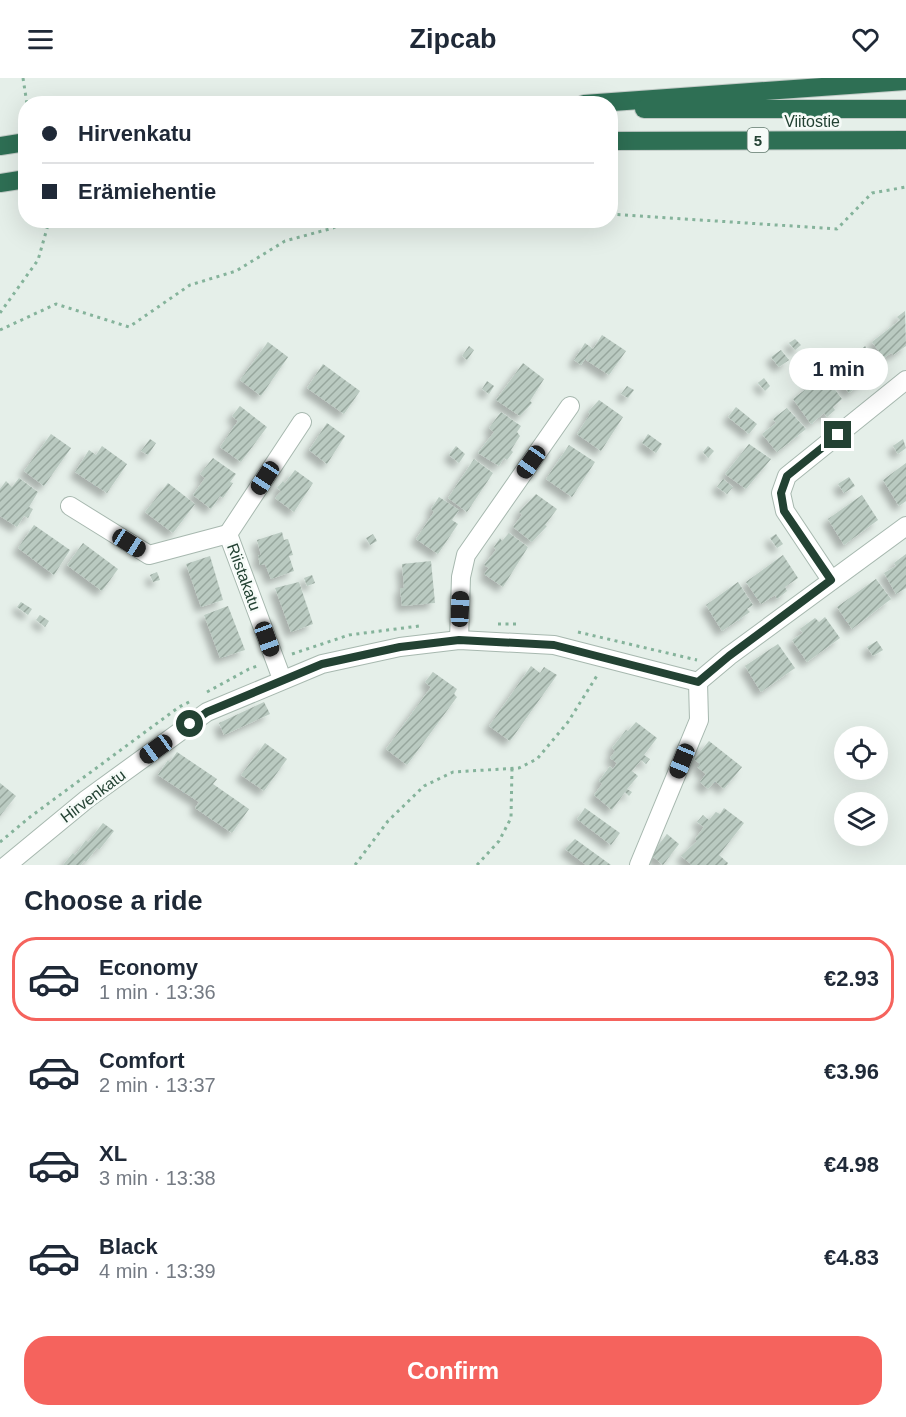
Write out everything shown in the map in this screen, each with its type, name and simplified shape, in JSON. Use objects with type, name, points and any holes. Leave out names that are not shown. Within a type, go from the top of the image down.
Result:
[{"type":"highway","points":[[618,102],[906,81]]},
{"type":"highway","name":"Viitostie","points":[[618,109],[906,109]]},
{"type":"highway","name":"Viitostie","points":[[618,141],[906,140]]},
{"type":"highway","points":[[0,146],[18,143]]},
{"type":"highway","points":[[0,183],[18,180]]},
{"type":"street","points":[[831,580],[784,511],[781,493],[787,476],[906,380]]},
{"type":"street","points":[[459,640],[461,577],[466,555],[570,406]]},
{"type":"street","name":"Riistakatu","points":[[282,679],[228,534],[302,422]]},
{"type":"street","points":[[70,506],[149,555],[228,534]]},
{"type":"street","points":[[639,865],[699,720],[698,682],[831,580],[906,526]]},
{"type":"street","name":"Hirvenkatu","points":[[5,861],[207,712],[322,664],[400,647],[459,640],[554,645],[698,682]]},
{"type":"path","points":[[23,78],[26,96]]},
{"type":"path","points":[[618,215],[837,230],[872,193],[906,187]]},
{"type":"path","points":[[0,313],[38,260],[47,228]]},
{"type":"path","points":[[0,330],[56,304],[129,327],[190,285],[236,271],[285,241],[333,228]]},
{"type":"path","points":[[495,624],[528,625]]},
{"type":"path","points":[[0,842],[30,817],[179,707],[249,669],[349,635],[425,626]]},
{"type":"path","points":[[568,630],[719,665]]},
{"type":"path","points":[[355,865],[388,821],[424,786],[453,772],[519,768],[537,759],[568,722],[598,674],[603,657]]},
{"type":"path","points":[[477,865],[499,841],[511,818],[512,768]]},
{"type":"building","points":[[905,311],[906,346],[884,358],[872,342],[900,320],[897,317]]},
{"type":"building","points":[[602,335],[626,351],[609,375],[586,360],[590,352],[581,365],[574,360],[585,343],[593,349]]},
{"type":"building","points":[[795,339],[801,345],[795,350],[789,343]]},
{"type":"building","points":[[268,342],[288,357],[261,396],[240,380]]},
{"type":"building","points":[[469,346],[474,350],[467,360],[462,356]]},
{"type":"building","points":[[865,346],[881,367],[869,381],[867,379],[849,393],[833,373]]},
{"type":"building","points":[[781,350],[789,360],[779,367],[771,357]]},
{"type":"building","points":[[523,363],[544,379],[530,401],[532,403],[520,416],[496,400]]},
{"type":"building","points":[[323,364],[360,391],[344,414],[307,388]]},
{"type":"building","points":[[824,375],[842,399],[827,417],[824,413],[811,424],[793,399]]},
{"type":"building","points":[[764,378],[770,386],[765,391],[758,383]]},
{"type":"building","points":[[487,381],[494,386],[489,394],[482,389]]},
{"type":"building","points":[[627,386],[634,390],[628,398],[621,394]]},
{"type":"building","points":[[599,400],[623,417],[601,451],[577,434],[590,414],[588,412]]},
{"type":"building","points":[[240,406],[267,427],[241,462],[220,447],[238,421],[232,416]]},
{"type":"building","points":[[736,407],[757,424],[749,434],[728,417]]},
{"type":"building","points":[[787,408],[806,429],[777,452],[762,434],[776,423],[773,419]]},
{"type":"building","points":[[501,412],[521,426],[517,432],[520,436],[511,450],[513,452],[507,460],[504,458],[499,466],[478,453],[494,432],[489,428]]},
{"type":"building","points":[[327,423],[345,436],[327,464],[309,450]]},
{"type":"building","points":[[51,434],[71,448],[44,486],[24,471]]},
{"type":"building","points":[[648,434],[662,444],[656,453],[642,443]]},
{"type":"building","points":[[150,439],[156,443],[148,455],[141,451]]},
{"type":"building","points":[[903,439],[906,448],[898,454],[893,446]]},
{"type":"building","points":[[749,444],[771,459],[746,489],[725,474]]},
{"type":"building","points":[[569,445],[595,462],[572,497],[546,479]]},
{"type":"building","points":[[102,446],[127,464],[107,493],[75,472],[89,450],[96,455]]},
{"type":"building","points":[[456,446],[465,454],[459,463],[449,455]]},
{"type":"building","points":[[708,446],[714,451],[708,458],[703,452]]},
{"type":"building","points":[[213,458],[236,474],[223,498],[220,496],[211,509],[193,495],[205,478],[200,474]]},
{"type":"building","points":[[474,459],[493,473],[467,512],[448,498]]},
{"type":"building","points":[[906,463],[906,501],[899,506],[883,480]]},
{"type":"building","points":[[295,470],[313,483],[294,512],[275,498],[281,491],[277,488],[283,481],[285,483]]},
{"type":"building","points":[[849,477],[855,486],[844,493],[838,484]]},
{"type":"building","points":[[19,478],[38,492],[29,507],[33,509],[28,518],[24,516],[17,527],[0,516],[0,489],[6,481],[12,487]]},
{"type":"building","points":[[723,479],[733,487],[727,494],[717,487]]},
{"type":"building","points":[[168,483],[195,504],[173,533],[145,512]]},
{"type":"building","points":[[536,494],[557,509],[545,525],[547,526],[532,542],[513,527],[522,515],[519,512]]},
{"type":"building","points":[[862,495],[878,520],[844,545],[828,519]]},
{"type":"building","points":[[439,497],[459,510],[452,520],[458,524],[438,554],[416,539],[434,512],[431,509]]},
{"type":"building","points":[[34,525],[70,550],[54,575],[18,548]]},
{"type":"building","points":[[282,532],[284,540],[288,539],[293,555],[289,556],[294,571],[271,579],[265,564],[260,565],[258,555],[261,555],[257,540]]},
{"type":"building","points":[[509,533],[528,547],[503,587],[484,574],[489,568],[484,565],[496,550],[494,547],[500,538],[502,541]]},
{"type":"building","points":[[373,534],[377,541],[370,545],[366,538]]},
{"type":"building","points":[[776,534],[783,544],[777,548],[770,538]]},
{"type":"building","points":[[83,543],[118,569],[102,591],[67,565]]},
{"type":"building","points":[[906,554],[906,588],[896,594],[884,573],[896,566],[894,563]]},
{"type":"building","points":[[783,555],[798,578],[785,587],[787,591],[777,599],[775,595],[761,604],[746,582]]},
{"type":"building","points":[[210,556],[223,600],[201,607],[186,564]]},
{"type":"building","points":[[431,561],[435,603],[402,606],[400,588],[404,588],[402,564]]},
{"type":"building","points":[[157,572],[160,580],[153,582],[150,575]]},
{"type":"building","points":[[312,575],[315,583],[307,586],[304,578]]},
{"type":"building","points":[[876,579],[891,599],[852,629],[837,607]]},
{"type":"building","points":[[299,582],[313,624],[291,632],[275,588]]},
{"type":"building","points":[[738,582],[753,605],[747,609],[750,612],[722,631],[706,605]]},
{"type":"building","points":[[21,602],[32,609],[28,615],[17,607]]},
{"type":"building","points":[[228,606],[245,650],[220,658],[204,615]]},
{"type":"building","points":[[40,615],[49,621],[45,627],[36,620]]},
{"type":"building","points":[[825,617],[840,638],[807,662],[792,640],[803,633],[800,629],[815,618],[819,622]]},
{"type":"building","points":[[877,641],[883,650],[873,656],[867,647]]},
{"type":"building","points":[[778,644],[795,668],[761,692],[745,666]]},
{"type":"building","points":[[531,666],[540,673],[544,667],[557,675],[510,741],[489,726]]},
{"type":"building","points":[[433,672],[457,689],[454,694],[457,697],[407,765],[386,749],[431,687],[425,682]]},
{"type":"building","points":[[264,702],[270,714],[224,735],[219,723]]},
{"type":"building","points":[[636,722],[657,738],[644,755],[650,759],[646,764],[641,760],[632,771],[638,776],[627,789],[632,792],[629,796],[625,792],[612,810],[594,795],[602,784],[599,781],[610,766],[613,769],[617,763],[610,758],[615,751],[612,748],[626,730],[628,731]]},
{"type":"building","points":[[709,741],[742,767],[724,789],[715,781],[708,789],[700,782],[706,774],[697,767],[700,764],[694,759]]},
{"type":"building","points":[[265,743],[287,759],[264,791],[241,775]]},
{"type":"building","points":[[177,752],[217,779],[213,784],[249,809],[232,833],[195,808],[199,802],[158,775],[168,760],[170,762]]},
{"type":"building","points":[[0,783],[16,796],[0,816]]},
{"type":"building","points":[[585,808],[620,833],[611,845],[577,819]]},
{"type":"building","points":[[724,808],[744,823],[719,855],[728,863],[727,865],[690,865],[681,856],[697,841],[695,839],[704,827],[697,822],[703,815],[709,820],[716,812],[720,814]]},
{"type":"building","points":[[103,823],[114,831],[99,850],[97,848],[81,865],[63,865],[73,853],[75,855],[86,840],[88,842]]},
{"type":"building","points":[[667,834],[679,844],[663,865],[651,855]]},
{"type":"building","points":[[575,839],[611,865],[586,865],[565,849]]},
{"type":"route","points":[[190,724],[207,712],[322,664],[400,647],[459,640],[554,645],[698,682],[831,580],[784,511],[781,493],[787,476],[838,435]]}]
